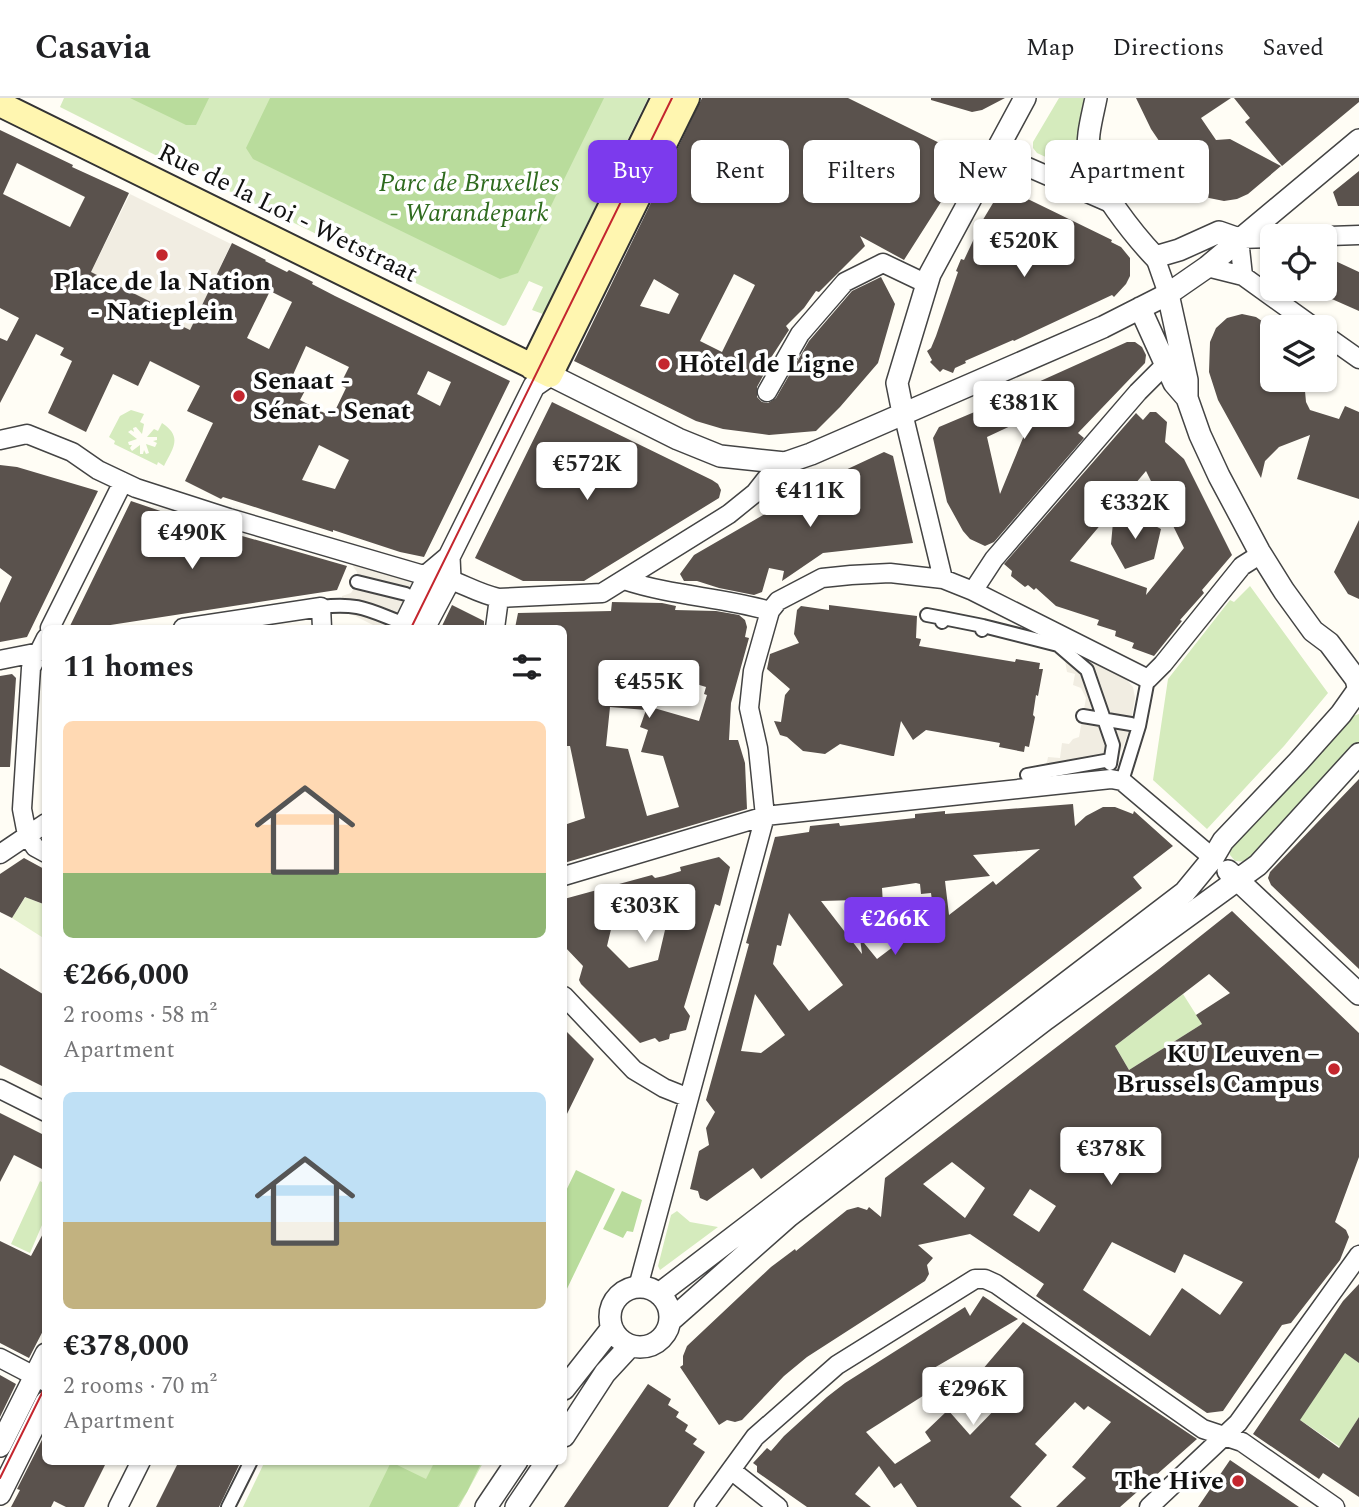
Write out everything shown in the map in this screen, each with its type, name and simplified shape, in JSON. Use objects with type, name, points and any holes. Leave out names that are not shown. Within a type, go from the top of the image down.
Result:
[{"type":"main road","points":[[538,376],[664,98]]},
{"type":"main road","points":[[538,376],[687,98]]},
{"type":"main road","name":"Rue de la Loi - Wetstraat","points":[[0,104],[538,376]]},
{"type":"street","points":[[1002,140],[1025,98]]},
{"type":"street","points":[[1096,98],[1088,144],[1090,160],[1094,172],[1127,225],[1155,257],[1168,294],[1174,383],[1187,398],[1219,476],[1261,554],[1313,631],[1318,649],[1346,689],[1359,690]]},
{"type":"street","points":[[0,440],[27,434],[72,452],[98,470],[123,482],[229,518],[415,572],[439,576],[485,595],[499,598],[595,594],[624,580],[729,514],[755,494],[766,479],[785,463],[1103,327],[1168,294],[1207,267],[1359,140]]},
{"type":"street","points":[[1031,169],[1115,205]]},
{"type":"street","points":[[943,579],[897,383],[930,274],[968,203]]},
{"type":"street","points":[[1155,257],[1179,250],[1219,232],[1260,244]]},
{"type":"street","points":[[1240,239],[1359,235]]},
{"type":"street","points":[[1240,239],[1243,276]]},
{"type":"street","points":[[1337,247],[1359,247]]},
{"type":"street","points":[[767,392],[800,334],[845,282],[883,262],[927,284]]},
{"type":"street","points":[[1207,267],[1243,276],[1297,315]]},
{"type":"street","points":[[1140,308],[1174,363]]},
{"type":"street","points":[[1337,343],[1359,359]]},
{"type":"street","points":[[973,591],[993,559],[1138,392],[1174,363]]},
{"type":"street","points":[[412,625],[449,557],[538,376],[702,449],[729,457],[785,463]]},
{"type":"street","points":[[52,625],[123,482]]},
{"type":"street","points":[[1122,781],[1139,726],[1148,679],[1242,566],[1261,554]]},
{"type":"street","points":[[638,1287],[765,816],[758,748],[749,708],[753,671],[771,611],[778,601],[822,578],[890,573],[943,579],[973,591],[1148,679]]},
{"type":"street","points":[[624,580],[646,588],[746,604],[771,611]]},
{"type":"street","points":[[357,582],[406,594]]},
{"type":"street","points":[[495,625],[499,598]]},
{"type":"street","points":[[203,625],[345,604],[358,606],[406,625]]},
{"type":"street","points":[[321,607],[323,625]]},
{"type":"street","points":[[927,615],[1058,645],[1074,667],[1087,670],[1113,745],[1110,762],[1057,764],[1027,775]]},
{"type":"street","points":[[0,660],[42,647]]},
{"type":"street","points":[[42,649],[31,668],[22,809],[27,835],[42,851]]},
{"type":"street","points":[[659,1294],[1185,891],[1213,858],[1223,841],[1307,752],[1359,690]]},
{"type":"street","points":[[1083,716],[1130,724]]},
{"type":"street","points":[[670,1321],[668,1306],[659,1294],[638,1287],[628,1290],[613,1303],[610,1311],[612,1328],[622,1342],[639,1347],[655,1343],[662,1337],[670,1321],[733,1262],[794,1211],[1057,1011],[1258,865],[1359,754]]},
{"type":"street","points":[[567,875],[765,816],[1111,779],[1122,781],[1213,858],[1359,994]]},
{"type":"street","points":[[0,854],[42,826]]},
{"type":"street","points":[[567,999],[634,1070],[664,1088],[689,1098]]},
{"type":"street","points":[[0,1089],[42,1110]]},
{"type":"street","points":[[1149,1507],[1238,1423],[1359,1255]]},
{"type":"street","points":[[704,1507],[755,1437],[827,1373],[975,1279],[985,1279],[996,1284],[1203,1429],[1242,1443],[1335,1507]]},
{"type":"street","points":[[567,1385],[612,1328]]},
{"type":"street","points":[[567,1431],[605,1373],[630,1346]]},
{"type":"street","points":[[0,1358],[40,1379],[0,1446]]},
{"type":"street","points":[[0,1494],[42,1410]]},
{"type":"street","points":[[118,1507],[139,1465]]},
{"type":"street","points":[[228,1507],[249,1465]]},
{"type":"street","points":[[486,1507],[514,1465]]},
{"type":"street","points":[[516,1507],[544,1465]]},
{"type":"street","points":[[731,1470],[778,1507]]},
{"type":"green space","name":"Parc de Bruxelles - Warandepark","points":[[64,98],[648,98],[628,140],[588,140],[588,203],[597,203],[543,314],[532,310],[543,287],[529,281],[503,326],[223,188],[225,182],[183,161],[179,167],[60,107]]},
{"type":"green space","points":[[130,98],[209,98],[196,125],[186,125]]},
{"type":"green space","points":[[270,98],[604,98],[518,273],[500,279],[253,159],[246,148]]},
{"type":"green space","points":[[1059,98],[1083,98],[1102,140],[1045,140],[1045,157],[1037,153],[1033,142]]},
{"type":"green space","points":[[131,410],[144,414],[140,422],[144,424],[142,434],[136,427],[133,428],[134,432],[128,432],[137,439],[128,442],[132,445],[132,451],[140,445],[140,454],[143,454],[144,450],[146,454],[149,453],[146,444],[155,447],[157,443],[153,441],[157,440],[157,437],[147,437],[154,429],[158,431],[162,423],[172,433],[174,443],[164,466],[114,444],[115,441],[109,437],[120,416]]},
{"type":"green space","points":[[1250,586],[1328,693],[1284,746],[1207,829],[1153,780],[1168,679],[1230,600],[1234,602]]},
{"type":"green space","points":[[1359,714],[1359,743],[1248,862],[1235,861],[1230,855],[1230,846],[1350,717]]},
{"type":"green space","points":[[30,894],[28,898],[42,904],[42,937],[12,918]]},
{"type":"green space","points":[[1183,994],[1202,1024],[1129,1070],[1115,1046]]},
{"type":"green space","points":[[576,1170],[615,1189],[567,1289],[567,1189]]},
{"type":"green space","points":[[40,1181],[42,1225],[30,1253],[11,1244]]},
{"type":"green space","points":[[622,1191],[642,1200],[633,1232],[627,1231],[623,1238],[603,1229]]},
{"type":"green space","points":[[677,1211],[690,1222],[718,1227],[660,1270],[658,1266],[671,1215]]},
{"type":"green space","points":[[1344,1352],[1359,1363],[1359,1417],[1340,1447],[1297,1418],[1306,1411]]},
{"type":"green space","points":[[263,1465],[482,1465],[459,1507],[243,1507]]},
{"type":"green space","points":[[390,1465],[397,1465],[426,1479],[433,1465],[480,1465],[457,1507],[369,1507]]},
{"type":"shaded area","name":"Place de la Nation - Natieplein","points":[[130,194],[231,244],[190,330],[167,319],[170,312],[113,283],[87,280]]},
{"type":"shaded area","points":[[351,563],[413,580],[392,625],[373,625],[340,611],[342,596],[351,593],[356,585],[357,572]]},
{"type":"shaded area","points":[[927,612],[989,621],[1055,641],[1126,679],[1133,687],[1135,698],[1129,731],[1118,759],[1110,764],[1042,768],[1048,757],[1060,758],[1062,743],[1069,744],[1079,737],[1086,698],[1081,688],[1073,685],[1075,674],[1067,672],[1064,655],[1051,645],[987,634],[987,631]]},
{"type":"building","points":[[702,98],[848,98],[934,140],[934,203],[940,203],[904,260],[860,236],[865,246],[819,292],[816,291],[786,326],[789,330],[763,370],[765,372],[757,387],[757,397],[768,403],[776,398],[809,341],[852,291],[881,277],[895,304],[878,363],[816,431],[769,435],[723,429],[696,421],[574,361],[651,203],[677,203],[677,149]],"holes":[[[734,274],[755,285],[722,352],[700,341]],[[654,279],[679,294],[669,314],[640,306]]]},
{"type":"building","points":[[931,98],[1005,98],[972,112]]},
{"type":"building","points":[[1136,98],[1231,98],[1201,118],[1216,140],[1230,139],[1281,166],[1248,194],[1237,199],[1224,201],[1209,198],[1209,140],[1158,140]]},
{"type":"building","points":[[1234,98],[1359,98],[1359,102],[1282,166],[1245,122],[1250,118]]},
{"type":"building","points":[[0,130],[129,193],[91,272],[171,312],[167,319],[190,330],[232,243],[510,381],[424,557],[223,497],[221,499],[185,481],[213,423],[187,411],[200,386],[150,361],[138,386],[113,374],[86,432],[48,413],[72,361],[60,355],[64,348],[36,334],[0,403],[0,338],[7,341],[19,318],[0,308]],"holes":[[[17,163],[85,197],[70,227],[3,194]],[[270,291],[292,302],[269,349],[247,338]],[[306,346],[349,367],[340,385],[346,388],[332,417],[300,400],[308,385],[292,377]],[[428,371],[451,382],[440,406],[417,394]],[[319,445],[349,460],[335,489],[302,480]]]},
{"type":"building","points":[[1359,171],[1359,206],[1338,206],[1333,192]]},
{"type":"building","points":[[1031,201],[1112,240],[1111,242],[1121,247],[1130,258],[1130,276],[1114,297],[1112,295],[965,361],[966,363],[955,368],[953,373],[943,369],[940,372],[930,362],[932,360],[927,351],[936,336],[958,272],[956,271],[961,259],[964,260],[993,203],[1031,203]]},
{"type":"building","points":[[1337,262],[1359,272],[1359,311],[1336,301]]},
{"type":"building","points":[[1242,314],[1260,320],[1260,392],[1305,392],[1310,410],[1339,419],[1345,406],[1359,412],[1359,499],[1297,479],[1310,435],[1279,447],[1265,461],[1261,478],[1218,400],[1209,372],[1210,342],[1216,328],[1227,318]]},
{"type":"building","points":[[1127,342],[1135,342],[1142,347],[1146,355],[1145,363],[1078,433],[1084,438],[994,542],[985,546],[970,539],[963,531],[947,502],[933,438],[939,427],[1017,394],[1016,392]],"holes":[[[1032,416],[1000,494],[987,437]]]},
{"type":"building","points":[[552,402],[712,480],[721,490],[719,498],[584,581],[523,581],[475,558]]},
{"type":"building","points":[[1150,412],[1156,412],[1167,422],[1165,442],[1184,459],[1232,555],[1202,590],[1204,593],[1154,656],[1132,648],[1134,643],[1115,636],[1116,631],[1097,625],[1099,620],[1056,606],[1036,588],[1034,590],[1028,585],[1025,587],[1011,576],[1012,571],[1004,564],[1136,413],[1143,420]],"holes":[[[1146,471],[1184,548],[1146,595],[1147,588],[1070,561]]]},
{"type":"building","points":[[884,452],[893,456],[913,543],[823,553],[782,581],[784,571],[769,568],[762,592],[754,595],[697,581],[684,581],[680,574],[694,555],[824,480]]},
{"type":"building","points":[[0,465],[17,467],[98,491],[27,637],[0,642],[0,603],[12,577],[0,568]]},
{"type":"building","points":[[131,501],[190,521],[347,566],[337,590],[110,625],[70,625]]},
{"type":"building","points":[[1134,518],[1161,529],[1154,559],[1125,569],[1111,544],[1113,522]]},
{"type":"building","points":[[1359,520],[1359,599],[1348,594],[1334,572]]},
{"type":"building","points":[[612,602],[662,603],[676,606],[675,610],[716,611],[739,615],[745,620],[745,637],[749,638],[731,703],[729,740],[738,740],[745,763],[747,809],[567,862],[567,824],[585,818],[570,746],[567,746],[567,625],[516,625],[518,613],[611,611]],"holes":[[[673,677],[706,687],[704,694],[707,695],[699,721],[654,708],[669,691]],[[610,707],[646,710],[640,727],[648,730],[641,752],[663,756],[679,807],[647,816],[628,749],[606,746]]]},
{"type":"building","points":[[452,605],[484,621],[484,625],[442,625]]},
{"type":"building","points":[[829,605],[917,616],[916,638],[921,639],[919,646],[1015,662],[1016,659],[1040,663],[1039,669],[1043,669],[1038,696],[1036,695],[1029,747],[1025,746],[1024,752],[999,747],[1000,743],[926,730],[913,740],[901,721],[894,756],[840,744],[825,754],[803,751],[787,737],[780,735],[774,721],[781,722],[785,695],[790,689],[767,669],[770,654],[799,643],[794,634],[797,610],[801,606],[829,610]]},
{"type":"building","points":[[12,674],[16,678],[10,767],[0,767],[0,676]]},
{"type":"building","points":[[1359,779],[1359,969],[1271,885],[1268,878],[1270,872]]},
{"type":"building","points":[[1073,804],[1075,826],[1103,807],[1115,807],[1133,814],[1134,811],[1173,846],[1133,877],[1142,888],[761,1179],[753,1168],[707,1201],[700,1198],[698,1191],[690,1189],[699,1151],[709,1145],[706,1128],[715,1112],[706,1100],[775,837],[809,832],[810,826],[839,823],[840,826],[915,818],[915,814],[945,811],[945,814]],"holes":[[[1040,849],[996,885],[993,881],[949,915],[945,881],[990,876],[973,855]],[[920,884],[921,894],[931,893],[934,916],[877,959],[860,938],[862,954],[821,901],[857,900],[857,908],[883,905],[882,888]],[[789,913],[843,985],[809,1011],[773,964],[777,945],[781,946]],[[755,994],[785,1035],[761,1053],[741,1051]]]},
{"type":"building","points":[[719,857],[730,867],[720,906],[715,904],[684,1007],[690,1016],[686,1030],[670,1034],[669,1039],[659,1042],[655,1038],[640,1043],[581,984],[579,980],[583,966],[567,949],[567,898],[652,875],[655,878],[681,871],[680,867]],"holes":[[[644,909],[665,930],[658,960],[629,968],[607,946],[614,917]]]},
{"type":"building","points":[[24,858],[42,868],[42,903],[25,897],[12,918],[0,912],[0,874]]},
{"type":"building","points":[[1232,911],[1359,1033],[1359,1157],[1335,1222],[1346,1230],[1349,1237],[1340,1260],[1291,1323],[1282,1325],[1223,1411],[1207,1413],[1036,1296],[1044,1284],[970,1234],[918,1245],[933,1258],[927,1265],[929,1274],[925,1281],[807,1357],[784,1376],[742,1420],[727,1420],[719,1425],[680,1367],[683,1365],[687,1346],[771,1267],[795,1249],[796,1251],[847,1210],[858,1207],[867,1210],[869,1207],[881,1217],[885,1178]],"holes":[[[1209,974],[1230,993],[1196,1015],[1202,1024],[1129,1070],[1115,1046]],[[952,1162],[985,1188],[965,1218],[923,1184]],[[1030,1189],[1056,1206],[1039,1232],[1013,1215]],[[1112,1242],[1175,1273],[1184,1254],[1243,1282],[1220,1315],[1182,1288],[1150,1336],[1083,1290]]]},
{"type":"building","points":[[0,968],[42,994],[42,1086],[0,1065]]},
{"type":"building","points":[[567,1032],[594,1059],[567,1114]]},
{"type":"building","points":[[0,1113],[42,1134],[42,1169],[14,1155],[0,1182]]},
{"type":"building","points":[[42,1235],[42,1333],[29,1358],[0,1343],[0,1241],[31,1256]]},
{"type":"building","points":[[1359,1284],[1359,1363],[1345,1353],[1300,1420],[1339,1448],[1359,1417],[1359,1497],[1323,1473],[1319,1479],[1253,1434],[1343,1301]]},
{"type":"building","points":[[983,1296],[1018,1319],[934,1368],[950,1389],[944,1394],[949,1401],[935,1410],[926,1394],[866,1432],[895,1464],[931,1441],[925,1432],[948,1410],[970,1435],[1004,1400],[992,1389],[997,1383],[982,1370],[1023,1322],[1197,1439],[1120,1507],[1056,1507],[1086,1478],[1072,1467],[1111,1422],[1088,1406],[1084,1410],[1075,1402],[1035,1444],[1047,1455],[1010,1497],[1022,1507],[917,1507],[901,1483],[894,1488],[879,1466],[855,1494],[871,1507],[807,1507],[757,1472],[757,1466],[753,1463],[767,1448],[771,1451],[827,1397],[965,1307],[970,1316]]},
{"type":"building","points":[[0,1375],[16,1384],[0,1417]]},
{"type":"building","points":[[648,1384],[671,1399],[668,1405],[679,1412],[676,1417],[688,1425],[685,1431],[697,1439],[693,1444],[705,1452],[668,1507],[564,1507]]},
{"type":"building","points":[[42,1440],[42,1465],[105,1465],[84,1507],[66,1507],[54,1501],[51,1507],[11,1507],[20,1490],[17,1489]]},
{"type":"building","name":"The Hive","points":[[1230,1460],[1299,1507],[1198,1507]]},
{"type":"building","points":[[177,1465],[239,1465],[219,1507],[156,1507]]},
{"type":"tram line","points":[[412,625],[672,98]]},
{"type":"tram line","points":[[0,1478],[42,1393]]},
{"type":"place","name":"Place de la Nation - Natieplein","points":[[162,255]]},
{"type":"place","name":"Hôtel de Ligne","points":[[664,364]]},
{"type":"place","name":"Senaat - Sénat - Senat","points":[[239,396]]},
{"type":"place","name":"KU Leuven – Brussels Campus","points":[[1334,1069]]},
{"type":"place","name":"The Hive","points":[[1238,1481]]}]
